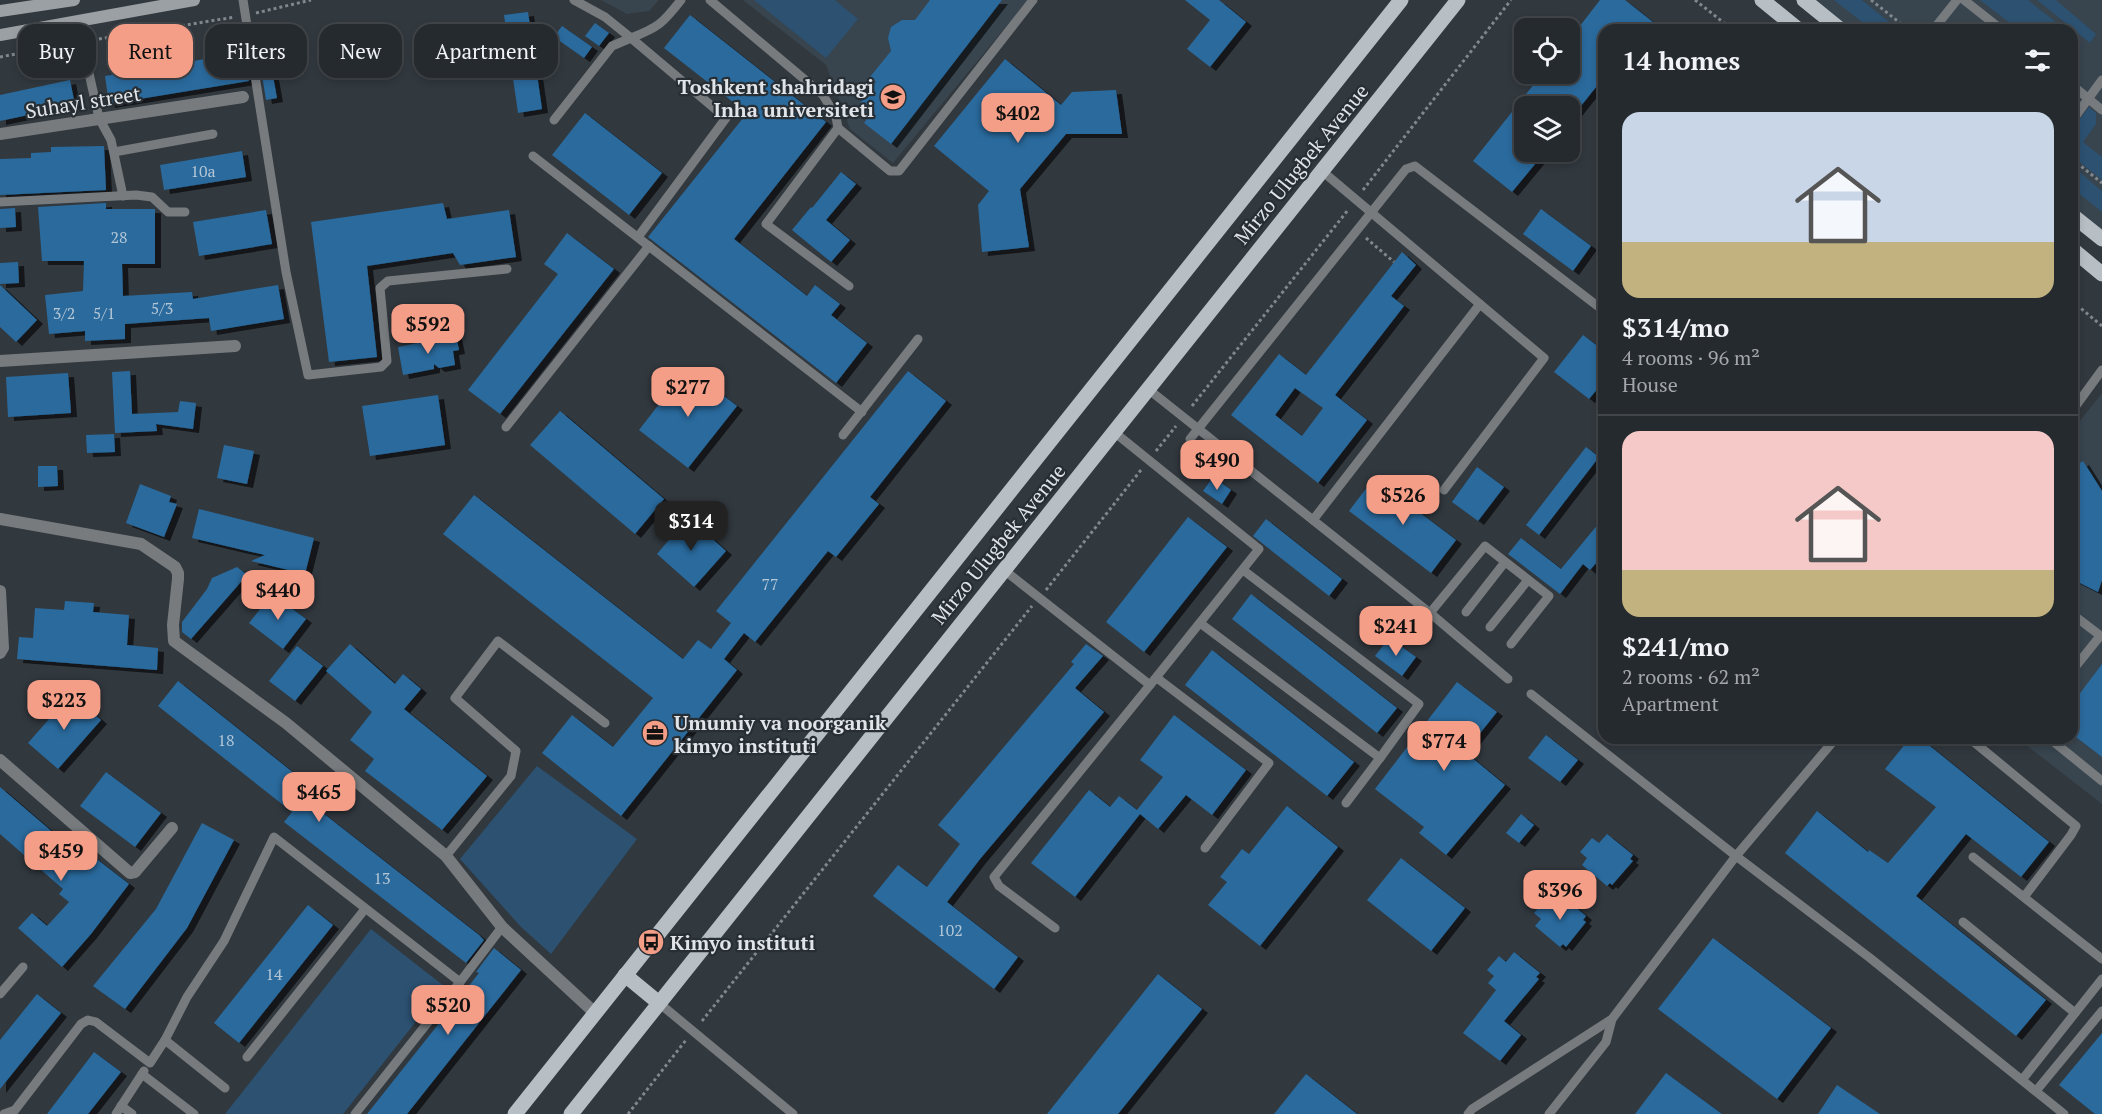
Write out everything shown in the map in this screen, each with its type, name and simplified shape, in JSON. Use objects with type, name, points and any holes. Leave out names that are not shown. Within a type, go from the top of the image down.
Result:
[{"type":"main road","points":[[0,11],[74,0]]},
{"type":"main road","points":[[0,35],[194,0]]},
{"type":"main road","name":"Mirzo Ulugbek Avenue","points":[[514,1114],[1401,0]]},
{"type":"main road","name":"Mirzo Ulugbek Avenue","points":[[571,1114],[1458,0]]},
{"type":"main road","points":[[1762,0],[1792,24]]},
{"type":"main road","points":[[1803,0],[1833,24]]},
{"type":"main road","points":[[2078,219],[2102,239]]},
{"type":"main road","points":[[2078,254],[2102,274]]},
{"type":"main road","points":[[625,975],[659,1003]]},
{"type":"street","name":"Suhayl street","points":[[0,134],[243,97]]},
{"type":"street","points":[[0,361],[235,346]]},
{"type":"street","points":[[0,519],[141,544],[175,567],[178,573],[173,625],[174,641],[286,723],[446,856],[502,927],[595,1013]]},
{"type":"street","points":[[0,591],[3,648],[0,653]]},
{"type":"street","points":[[0,760],[130,873],[135,872],[172,828]]},
{"type":"lane","points":[[243,0],[286,272],[308,375],[381,367],[387,361],[380,288],[388,281],[507,270]]},
{"type":"lane","points":[[574,0],[605,17],[726,118],[638,237]]},
{"type":"lane","points":[[554,120],[612,46],[656,28],[665,21],[681,0]]},
{"type":"lane","points":[[710,0],[823,95],[836,117],[838,128],[890,171],[899,171],[1033,0]]},
{"type":"lane","points":[[1938,24],[1957,0]]},
{"type":"lane","points":[[1964,0],[1994,24]]},
{"type":"lane","points":[[90,78],[99,118],[111,140],[123,196]]},
{"type":"lane","points":[[2078,113],[2102,80]]},
{"type":"lane","points":[[2078,91],[2102,110]]},
{"type":"lane","points":[[838,128],[766,224],[849,286]]},
{"type":"lane","points":[[114,152],[213,134]]},
{"type":"lane","points":[[533,156],[862,411]]},
{"type":"lane","points":[[1190,439],[1406,169],[1415,166],[1598,306]]},
{"type":"lane","points":[[1322,171],[1544,358],[1444,490]]},
{"type":"lane","points":[[0,202],[123,196],[152,197],[168,212],[185,212]]},
{"type":"lane","points":[[506,427],[648,246]]},
{"type":"lane","points":[[1313,520],[1480,304]]},
{"type":"lane","points":[[843,435],[918,339]]},
{"type":"lane","points":[[2078,403],[2102,370]]},
{"type":"lane","points":[[1148,389],[1430,613],[1508,679]]},
{"type":"lane","points":[[1055,928],[999,886],[994,877],[1154,682],[1259,549],[1114,432]]},
{"type":"lane","points":[[1430,613],[1485,546],[1549,596],[1511,644]]},
{"type":"lane","points":[[1466,612],[1505,562]]},
{"type":"lane","points":[[1004,570],[1269,764],[1205,848]]},
{"type":"lane","points":[[1243,570],[1419,704],[1346,804]]},
{"type":"lane","points":[[1490,627],[1528,580]]},
{"type":"lane","points":[[2078,619],[2101,636],[2078,664]]},
{"type":"lane","points":[[1200,623],[1380,758]]},
{"type":"lane","points":[[446,856],[511,776],[516,750],[455,698],[498,641],[605,723]]},
{"type":"lane","points":[[1531,694],[1736,856],[1870,958],[2064,1114]]},
{"type":"lane","points":[[1468,1114],[1472,1109],[1612,1019],[1736,856],[1831,744]]},
{"type":"lane","points":[[1976,744],[2076,826],[2072,835],[2024,897]]},
{"type":"lane","points":[[2056,744],[2102,781]]},
{"type":"lane","points":[[132,1114],[119,1110],[165,1040],[187,997],[224,941],[274,837],[460,982]]},
{"type":"lane","points":[[1972,857],[2102,959]]},
{"type":"lane","points":[[247,1057],[365,909]]},
{"type":"lane","points":[[1963,922],[2075,1013]]},
{"type":"lane","points":[[355,1114],[502,927]]},
{"type":"lane","points":[[0,994],[23,967]]},
{"type":"lane","points":[[2022,1080],[2102,979]]},
{"type":"lane","points":[[659,1003],[793,1114]]},
{"type":"lane","points":[[2036,1091],[2102,1011]]},
{"type":"lane","points":[[1549,1114],[1606,1042],[1612,1019]]},
{"type":"lane","points":[[4,1114],[15,1110],[81,1024],[88,1020],[96,1022],[150,1063]]},
{"type":"lane","points":[[165,1040],[225,1088]]},
{"type":"lane","points":[[142,1074],[194,1114]]},
{"type":"path","points":[[96,40],[245,15],[311,0]]},
{"type":"path","points":[[1189,410],[1511,0]]},
{"type":"path","points":[[1695,0],[1725,24]]},
{"type":"path","points":[[1871,0],[1901,24]]},
{"type":"path","points":[[0,57],[18,54]]},
{"type":"path","points":[[2078,164],[2102,183]]},
{"type":"path","points":[[1358,231],[1394,262]]},
{"type":"path","points":[[2078,307],[2102,326]]},
{"type":"path","points":[[1152,456],[1182,419]]},
{"type":"path","points":[[1040,596],[1145,465]]},
{"type":"path","points":[[628,1114],[1033,606]]},
{"type":"shaded area","points":[[601,0],[659,0],[649,11],[627,14]]},
{"type":"shaded area","name":"Toshkent shahridagi Inha universiteti","points":[[743,0],[1028,0],[893,163],[850,129],[826,65]]},
{"type":"shaded area","points":[[754,0],[835,0],[858,19],[826,58]]},
{"type":"shaded area","points":[[1804,0],[2102,0],[2102,239],[2078,220],[2078,24],[1834,24]]},
{"type":"shaded area","points":[[1834,0],[1862,0],[1892,24],[1864,24]]},
{"type":"shaded area","points":[[1980,0],[2028,0],[2058,24],[2011,24]]},
{"type":"shaded area","points":[[2037,0],[2056,0],[2096,34],[2090,43],[2078,33],[2078,24],[2067,24]]},
{"type":"shaded area","points":[[2089,107],[2096,113],[2096,124],[2083,142],[2102,157],[2102,180],[2078,161],[2078,121]]},
{"type":"shaded area","points":[[2078,171],[2102,191],[2102,212],[2078,193]]},
{"type":"shaded area","points":[[2102,393],[2102,804],[2025,744],[2078,744],[2078,423]]},
{"type":"shaded area","points":[[537,766],[637,839],[551,954],[521,927],[460,859]]},
{"type":"shaded area","points":[[371,929],[444,986],[343,1114],[225,1114]]},
{"type":"building","points":[[930,0],[1002,0],[891,144],[864,123],[867,119],[855,110],[876,82],[870,77],[891,51],[888,38],[891,27],[902,20],[915,20]]},
{"type":"building","points":[[1185,0],[1219,0],[1246,22],[1210,67],[1187,49],[1210,20]]},
{"type":"building","points":[[1600,0],[1625,0],[1655,24],[1598,24],[1598,85],[1580,107],[1580,96],[1525,96],[1534,84],[1580,84],[1580,26]]},
{"type":"building","points":[[528,12],[530,24],[505,24],[504,15]]},
{"type":"building","points":[[690,15],[826,122],[734,239],[807,296],[815,285],[840,304],[831,315],[867,343],[836,383],[648,237],[747,113],[664,48]]},
{"type":"building","points":[[595,23],[609,33],[599,46],[585,36]]},
{"type":"building","points":[[562,26],[592,47],[584,58],[558,40],[558,32]]},
{"type":"building","points":[[205,59],[205,78],[248,78],[249,81],[109,104],[105,76],[108,75],[108,78],[193,78],[193,61]]},
{"type":"building","points":[[1005,59],[1061,105],[1072,92],[1116,90],[1122,134],[1066,134],[1020,189],[1029,247],[982,252],[978,205],[989,191],[934,146]]},
{"type":"building","points":[[262,78],[273,78],[277,98],[266,100]]},
{"type":"building","points":[[513,78],[538,78],[542,109],[518,113]]},
{"type":"building","points":[[70,80],[75,105],[0,121],[0,95]]},
{"type":"building","points":[[1514,109],[1514,162],[1537,162],[1512,192],[1473,161]]},
{"type":"building","points":[[585,113],[662,173],[629,215],[552,155]]},
{"type":"building","points":[[104,146],[106,190],[0,195],[0,159],[31,158],[31,153],[51,152],[51,147]]},
{"type":"building","points":[[242,151],[246,177],[164,190],[160,165]]},
{"type":"building","points":[[841,172],[856,184],[826,220],[850,240],[831,262],[792,230]]},
{"type":"building","points":[[106,203],[106,209],[155,209],[155,264],[122,264],[123,296],[192,292],[193,299],[278,285],[284,319],[211,331],[209,318],[125,324],[125,339],[85,341],[85,331],[49,334],[45,295],[83,291],[84,261],[42,261],[38,207]]},
{"type":"building","points":[[443,203],[447,219],[509,210],[516,257],[460,265],[453,253],[367,266],[377,357],[329,362],[311,222]]},
{"type":"building","points":[[15,208],[16,227],[0,228],[0,209]]},
{"type":"building","points":[[1541,209],[1591,246],[1573,271],[1523,234]]},
{"type":"building","points":[[266,210],[272,244],[199,256],[193,222]]},
{"type":"building","points":[[567,233],[614,269],[500,414],[468,390],[558,274],[544,264]]},
{"type":"building","points":[[1402,252],[1416,265],[1391,296],[1404,306],[1335,395],[1367,420],[1318,483],[1231,415],[1279,354],[1306,375]],"holes":[[[1295,388],[1323,408],[1302,436],[1275,415]]]},
{"type":"building","points":[[18,262],[19,283],[0,284],[0,263]]},
{"type":"building","points":[[0,285],[37,320],[16,342],[0,327]]},
{"type":"building","points":[[456,335],[459,350],[453,351],[455,365],[439,368],[434,364],[434,369],[403,375],[398,347]]},
{"type":"building","points":[[1583,335],[1598,346],[1598,388],[1589,399],[1554,372]]},
{"type":"building","points":[[687,368],[737,406],[688,468],[639,430]]},
{"type":"building","points":[[130,371],[132,414],[178,412],[180,401],[196,403],[193,429],[156,424],[157,431],[115,433],[112,372]]},
{"type":"building","points":[[908,371],[946,401],[870,497],[879,504],[836,557],[828,551],[755,642],[744,633],[724,659],[737,670],[621,816],[542,753],[572,715],[613,747],[653,698],[443,534],[474,495],[683,659],[698,640],[711,649],[731,623],[716,611]]},
{"type":"building","points":[[68,373],[71,413],[8,417],[6,377]]},
{"type":"building","points":[[438,395],[445,445],[370,456],[362,406]]},
{"type":"building","points":[[560,411],[664,499],[635,534],[530,445]]},
{"type":"building","points":[[114,434],[115,452],[87,453],[86,435]]},
{"type":"building","points":[[224,445],[254,451],[247,484],[217,478]]},
{"type":"building","points":[[1586,447],[1598,456],[1539,535],[1526,525]]},
{"type":"building","points":[[2083,461],[2102,491],[2102,580],[2098,592],[2078,582],[2078,464]]},
{"type":"building","points":[[38,466],[57,466],[58,486],[38,487]]},
{"type":"building","points":[[1477,467],[1504,487],[1478,521],[1452,502]]},
{"type":"building","points":[[1213,477],[1231,490],[1222,504],[1203,491]]},
{"type":"building","points":[[1374,478],[1456,540],[1431,573],[1349,511]]},
{"type":"building","points":[[140,484],[171,496],[169,502],[177,504],[164,537],[126,523]]},
{"type":"building","points":[[199,509],[314,538],[305,574],[251,561],[265,555],[192,538]]},
{"type":"building","points":[[688,517],[726,551],[694,587],[657,554]]},
{"type":"building","points":[[1188,517],[1227,547],[1144,652],[1106,622]]},
{"type":"building","points":[[1266,519],[1342,579],[1329,596],[1253,536]]},
{"type":"building","points":[[1598,524],[1598,561],[1590,570],[1583,564],[1560,594],[1508,554],[1521,538],[1561,569]]},
{"type":"building","points":[[237,567],[247,575],[191,639],[182,632],[182,622],[207,589],[212,578]]},
{"type":"building","points":[[272,594],[306,619],[283,649],[249,623]]},
{"type":"building","points":[[1251,594],[1397,708],[1377,733],[1232,619]]},
{"type":"building","points":[[65,601],[94,603],[93,612],[129,615],[127,645],[158,648],[157,670],[17,659],[19,637],[33,638],[35,608],[64,610]]},
{"type":"building","points":[[1389,638],[1416,657],[1402,676],[1375,656]]},
{"type":"building","points":[[350,644],[395,684],[403,674],[421,689],[404,709],[487,776],[442,830],[365,771],[374,759],[350,740],[372,712],[326,671]]},
{"type":"building","points":[[1086,644],[1103,656],[1075,688],[1104,712],[980,859],[947,902],[1018,957],[994,989],[873,896],[898,865],[927,887],[960,844],[938,825],[1074,664],[1071,662]]},
{"type":"building","points":[[297,646],[323,666],[295,701],[269,681]]},
{"type":"building","points":[[1212,650],[1354,762],[1327,796],[1185,685]]},
{"type":"building","points":[[2102,664],[2102,757],[2078,739],[2078,696]]},
{"type":"building","points":[[178,681],[295,774],[287,785],[479,935],[484,940],[466,963],[284,822],[292,812],[158,706]]},
{"type":"building","points":[[1457,682],[1497,712],[1465,752],[1505,785],[1446,855],[1419,833],[1424,827],[1375,789]]},
{"type":"building","points":[[71,694],[101,720],[58,769],[28,743]]},
{"type":"building","points":[[1174,715],[1246,770],[1212,815],[1186,795],[1158,829],[1140,814],[1075,897],[1031,863],[1089,790],[1110,807],[1119,796],[1137,810],[1163,777],[1140,760]]},
{"type":"building","points":[[1546,735],[1578,760],[1560,782],[1528,758]]},
{"type":"building","points":[[1905,744],[1927,744],[2049,842],[2021,877],[1966,834],[1916,896],[2046,1000],[2016,1036],[1785,853],[1817,811],[1868,852],[1869,850],[1888,863],[1936,807],[1885,769]]},
{"type":"building","points":[[106,772],[161,813],[135,847],[80,806]]},
{"type":"building","points":[[0,787],[85,860],[90,854],[129,884],[91,934],[62,967],[18,928],[32,913],[47,926],[69,902],[59,894],[63,889],[0,834]]},
{"type":"building","points":[[1287,806],[1338,847],[1260,946],[1208,905],[1227,882],[1220,877],[1242,849],[1249,854]]},
{"type":"building","points":[[1521,814],[1534,825],[1519,843],[1506,833]]},
{"type":"building","points":[[202,823],[234,840],[187,928],[125,1009],[93,986],[156,909]]},
{"type":"building","points":[[1607,834],[1633,855],[1630,859],[1633,861],[1612,885],[1610,883],[1607,886],[1582,865],[1587,858],[1580,852],[1592,838],[1599,843]]},
{"type":"building","points":[[1401,858],[1465,908],[1431,951],[1367,900]]},
{"type":"building","points":[[1561,895],[1586,916],[1583,920],[1586,922],[1566,947],[1563,944],[1560,947],[1535,926],[1541,919],[1534,913],[1546,899],[1553,905]]},
{"type":"building","points":[[308,905],[333,925],[239,1043],[214,1023]]},
{"type":"building","points":[[1713,938],[1831,1028],[1777,1099],[1658,1009]]},
{"type":"building","points":[[494,948],[521,970],[407,1114],[367,1114],[479,973],[476,972]]},
{"type":"building","points":[[1514,952],[1540,973],[1536,977],[1539,979],[1504,1021],[1521,1035],[1500,1061],[1463,1033],[1496,990],[1488,983],[1494,976],[1487,970],[1499,956],[1506,962]]},
{"type":"building","points":[[1158,974],[1202,1009],[1118,1114],[1047,1114]]},
{"type":"building","points":[[37,994],[61,1013],[0,1089],[0,1040]]},
{"type":"building","points":[[2102,1033],[2102,1114],[2095,1114],[2059,1085]]},
{"type":"building","points":[[94,1052],[121,1072],[88,1114],[47,1114]]},
{"type":"building","points":[[1666,1073],[1722,1114],[1635,1114]]},
{"type":"building","points":[[1306,1074],[1357,1114],[1274,1114]]},
{"type":"building","points":[[1837,1085],[1880,1114],[1818,1114]]},
{"type":"place","name":"Toshkent shahridagi Inha universiteti","points":[[893,97]]},
{"type":"place","name":"Umumiy va noorganik kimyo instituti","points":[[655,733]]},
{"type":"place","name":"Kimyo instituti","points":[[651,942]]}]
